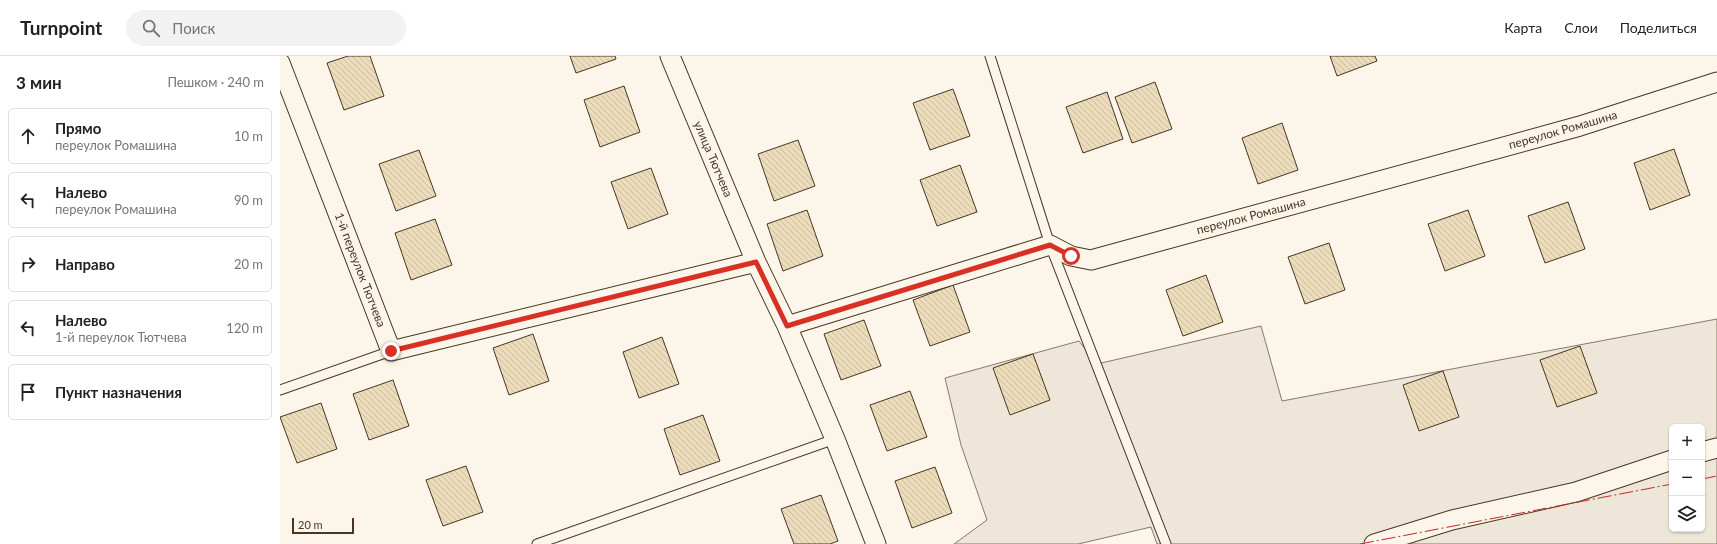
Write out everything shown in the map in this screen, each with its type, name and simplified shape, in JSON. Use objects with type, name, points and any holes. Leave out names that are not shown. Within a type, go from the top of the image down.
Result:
[{"type":"street","name":"улица Тютчева","points":[[670,56],[756,262],[787,326],[835,440],[876,544]]},
{"type":"street","name":"1-й переулок Тютчева","points":[[280,63],[391,351]]},
{"type":"street","name":"переулок Ромашина","points":[[1050,245],[1071,256],[1091,260],[1580,126],[1717,82]]},
{"type":"street","points":[[787,326],[1050,245]]},
{"type":"street","points":[[391,351],[756,262]]},
{"type":"street","points":[[1705,451],[1717,448]]},
{"type":"street","points":[[1374,544],[1452,520],[1576,492],[1669,461]]},
{"type":"lane","points":[[990,56],[1050,245],[1166,544]]},
{"type":"lane","points":[[280,390],[391,351]]},
{"type":"lane","points":[[537,544],[835,440]]},
{"type":"shaded area","points":[[1717,319],[1717,544],[1157,544],[1151,527],[1078,544],[954,544],[987,520],[961,445],[945,378],[1079,341],[1097,364],[1261,326],[1282,401]]},
{"type":"building","points":[[348,56],[370,56],[384,96],[344,110],[327,63]]},
{"type":"building","points":[[570,56],[615,56],[616,59],[576,73]]},
{"type":"building","points":[[1330,56],[1375,56],[1377,61],[1337,76]]},
{"type":"building","points":[[1155,82],[1172,129],[1132,143],[1115,97]]},
{"type":"building","points":[[624,86],[640,132],[600,147],[584,100]]},
{"type":"building","points":[[953,89],[970,136],[930,150],[913,103]]},
{"type":"building","points":[[1107,92],[1123,139],[1083,153],[1066,107]]},
{"type":"building","points":[[1282,123],[1298,170],[1258,184],[1242,138]]},
{"type":"building","points":[[798,140],[815,186],[774,201],[758,154]]},
{"type":"building","points":[[1674,149],[1690,195],[1650,210],[1634,163]]},
{"type":"building","points":[[419,150],[436,196],[396,211],[379,164]]},
{"type":"building","points":[[960,165],[977,212],[937,226],[920,180]]},
{"type":"building","points":[[651,168],[668,214],[628,229],[611,182]]},
{"type":"building","points":[[1568,202],[1585,249],[1545,263],[1528,216]]},
{"type":"building","points":[[807,210],[823,256],[783,271],[767,224]]},
{"type":"building","points":[[1468,210],[1485,256],[1445,271],[1428,224]]},
{"type":"building","points":[[435,219],[452,265],[411,280],[395,233]]},
{"type":"building","points":[[1329,243],[1345,290],[1305,304],[1288,257]]},
{"type":"building","points":[[1206,275],[1223,322],[1183,336],[1166,290]]},
{"type":"building","points":[[953,285],[970,332],[930,346],[913,300]]},
{"type":"building","points":[[864,320],[881,366],[841,380],[824,334]]},
{"type":"building","points":[[533,334],[549,381],[509,395],[493,348]]},
{"type":"building","points":[[662,337],[679,384],[639,398],[623,352]]},
{"type":"building","points":[[1580,346],[1597,393],[1557,407],[1540,360]]},
{"type":"building","points":[[1033,354],[1050,400],[1010,415],[993,368]]},
{"type":"building","points":[[1443,371],[1459,417],[1419,431],[1403,385]]},
{"type":"building","points":[[393,380],[409,426],[369,440],[353,394]]},
{"type":"building","points":[[910,391],[927,437],[887,451],[870,405]]},
{"type":"building","points":[[321,403],[337,449],[297,463],[280,417]]},
{"type":"building","points":[[703,415],[720,461],[680,475],[664,429]]},
{"type":"building","points":[[466,466],[483,512],[443,526],[426,480]]},
{"type":"building","points":[[935,467],[952,513],[912,528],[895,481]]},
{"type":"building","points":[[821,495],[838,541],[830,544],[794,544],[781,509]]},
{"type":"power","points":[[1705,478],[1717,476]]},
{"type":"power","points":[[1360,544],[1669,485]]},
{"type":"route","points":[[391,351],[756,262],[787,326],[1050,245],[1071,256]]}]
